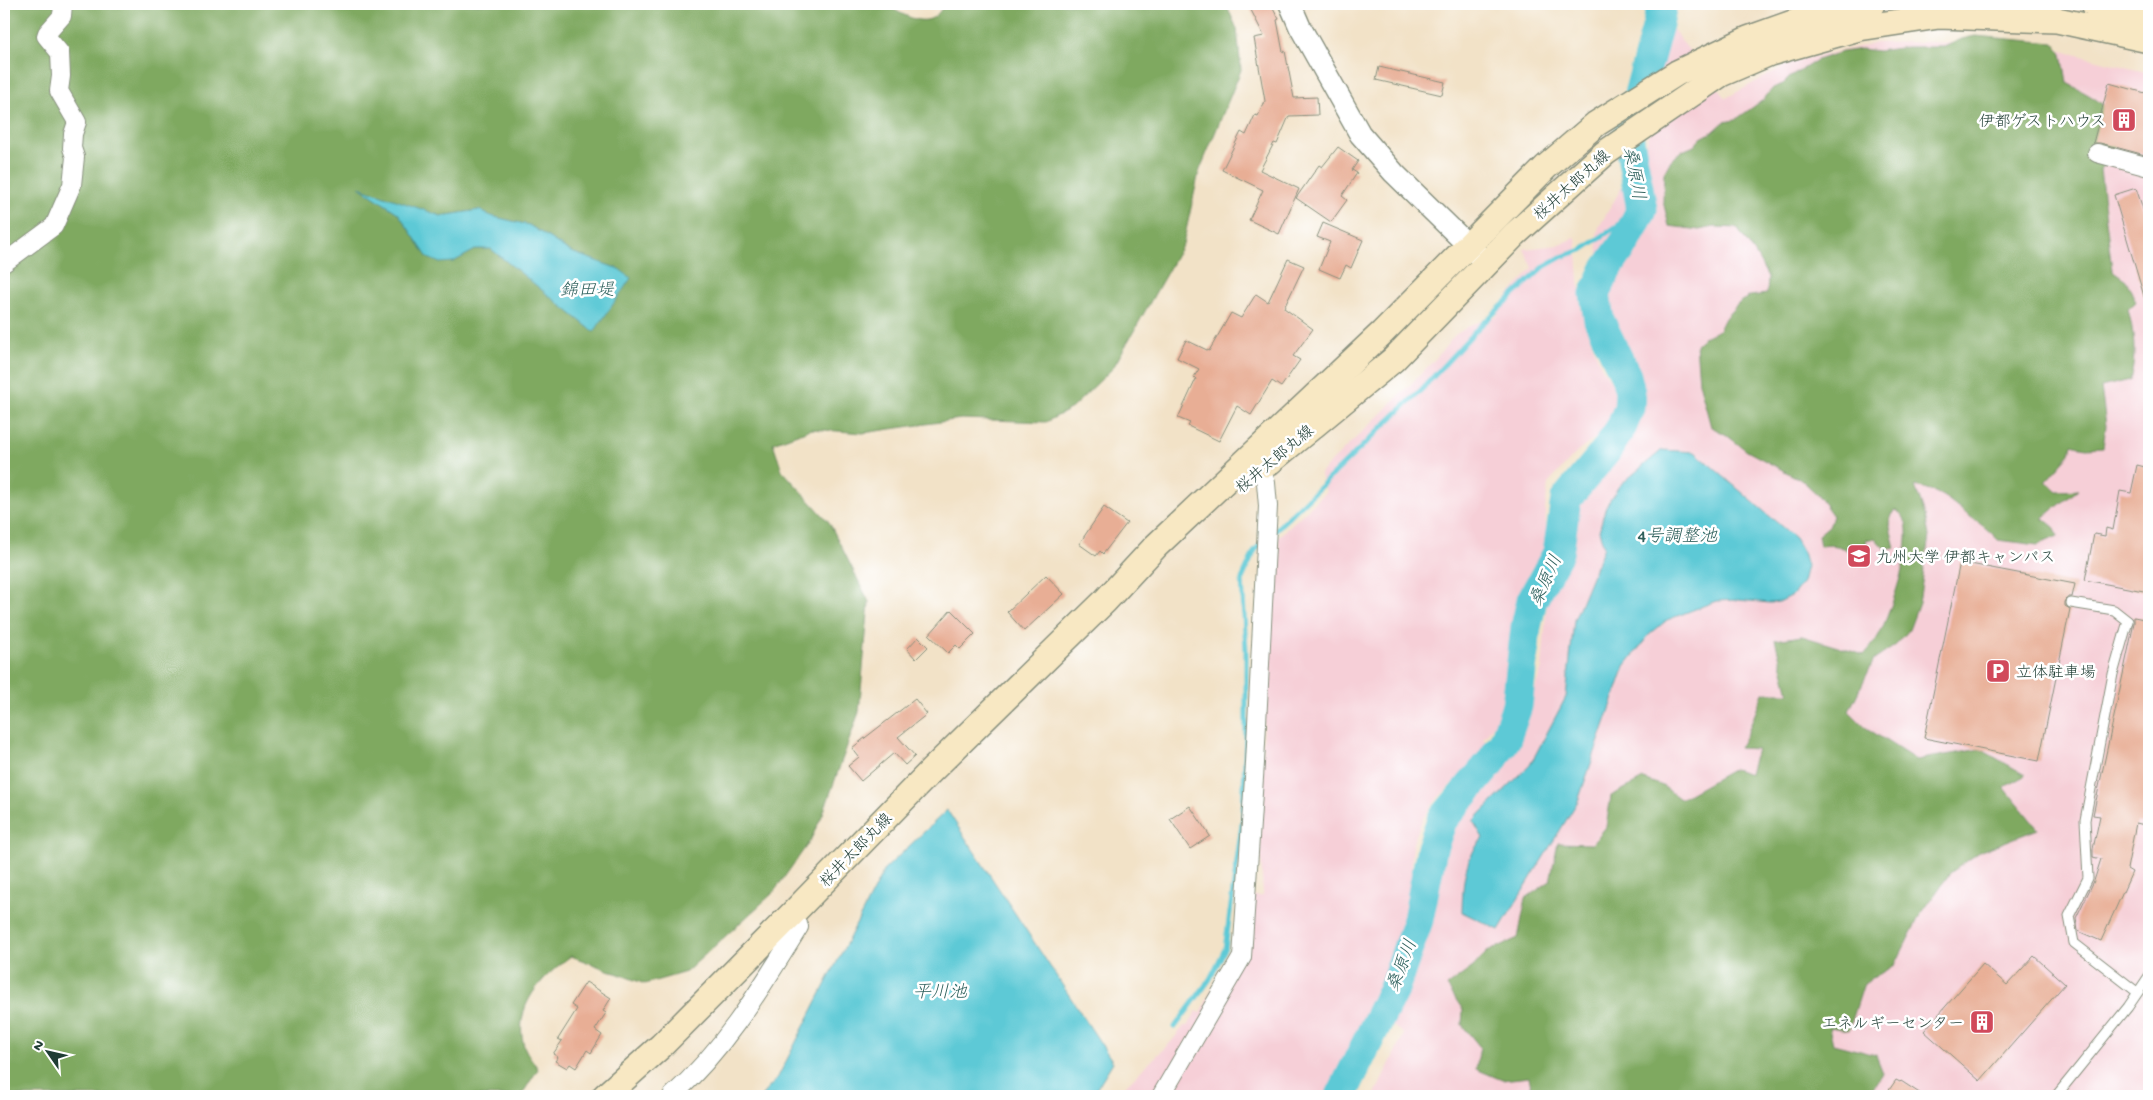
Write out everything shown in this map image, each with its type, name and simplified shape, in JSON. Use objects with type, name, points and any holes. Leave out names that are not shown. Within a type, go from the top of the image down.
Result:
[{"type":"main road","name":"桜井太郎丸線","points":[[1259,461],[1467,245],[1546,167],[1596,124],[1677,73],[1748,39],[1801,20],[1864,4]]},
{"type":"main road","points":[[2094,4],[2149,15]]},
{"type":"main road","name":"桜井太郎丸線","points":[[605,1096],[660,1046],[931,771],[1105,601],[1156,546],[1259,461],[1393,360],[1515,234],[1605,153],[1669,108],[1721,74],[1770,52],[1859,28],[1939,16],[2057,20],[2149,40]]},
{"type":"street","points":[[4,263],[54,226],[72,185],[75,157],[72,148],[73,134],[77,122],[60,91],[62,76],[60,53],[46,36],[62,16],[62,4]]},
{"type":"street","points":[[1290,4],[1300,26],[1360,134],[1394,173],[1487,263]]},
{"type":"street","points":[[2097,153],[2149,167]]},
{"type":"street","points":[[1161,1096],[1242,957],[1255,763],[1268,506],[1259,461]]},
{"type":"street","points":[[672,1096],[695,1076],[743,1016],[800,927],[792,914]]},
{"type":"lane","points":[[2071,603],[2114,610],[2128,621],[2113,674],[2085,820],[2088,878],[2069,916],[2074,943],[2137,992]]},
{"type":"lane","points":[[2056,1096],[2111,1028],[2149,976]]},
{"type":"shaded area","name":"九州大学 伊都キャンパス","points":[[1664,18],[1726,98],[1792,62],[1875,43],[1924,42],[2042,46],[2149,73],[2149,1096],[1374,1096],[1404,1034],[1388,1023],[1400,993],[1416,938],[1421,915],[1426,847],[1432,831],[1441,817],[1458,798],[1498,758],[1527,712],[1542,668],[1547,601],[1552,581],[1565,564],[1572,547],[1570,508],[1572,495],[1581,483],[1614,454],[1626,440],[1637,413],[1641,397],[1637,381],[1614,345],[1600,297],[1597,234],[1599,227],[1646,145],[1658,108],[1661,38]]},
{"type":"shaded area","points":[[1576,237],[1581,308],[1601,366],[1615,387],[1616,394],[1612,415],[1601,434],[1577,452],[1548,484],[1545,510],[1547,542],[1545,550],[1526,580],[1513,680],[1508,700],[1502,714],[1483,739],[1490,745],[1438,798],[1423,818],[1413,843],[1409,913],[1404,940],[1372,1017],[1361,1029],[1332,1096],[1119,1096],[1127,1084],[1171,1042],[1184,1026],[1188,1026],[1196,1011],[1201,1013],[1233,941],[1245,896],[1263,896],[1259,819],[1270,613],[1280,571],[1278,537],[1326,492],[1320,473],[1406,389],[1455,335],[1472,324],[1496,317],[1507,297],[1533,268],[1524,249],[1558,245]]},
{"type":"green space","points":[[4,4],[883,4],[908,17],[924,20],[932,18],[944,4],[1226,4],[1237,29],[1241,70],[1199,172],[1183,244],[1113,368],[1072,408],[1046,422],[961,419],[863,433],[811,429],[773,443],[782,470],[829,522],[869,602],[859,712],[823,814],[810,841],[773,893],[686,972],[645,984],[571,956],[540,983],[526,1005],[522,1018],[524,1046],[538,1069],[521,1096],[4,1096]],"holes":[[[362,189],[441,216],[479,210],[491,216],[529,225],[571,252],[619,269],[594,332],[491,249],[477,249],[453,262],[428,258],[398,213]]]},
{"type":"green space","points":[[1975,36],[2054,43],[2062,54],[2067,83],[2100,102],[2112,117],[2116,140],[2115,156],[2100,169],[2112,270],[2126,280],[2136,302],[2128,309],[2134,344],[2132,371],[2130,380],[2101,387],[2106,426],[2103,447],[2086,448],[2072,444],[2070,454],[2046,481],[2057,491],[2078,490],[2043,518],[2055,528],[2058,536],[2038,545],[1998,540],[1986,528],[1946,498],[1933,491],[1915,486],[1925,515],[1929,536],[1919,603],[1909,630],[1896,645],[1874,660],[1849,711],[1865,727],[1916,760],[1980,749],[2026,775],[2004,787],[2038,829],[1981,851],[1950,873],[1919,917],[1895,965],[1864,983],[1849,1030],[1829,1027],[1833,1044],[1876,1055],[1883,1073],[1868,1096],[1618,1096],[1610,1091],[1582,1092],[1577,1096],[1533,1096],[1529,1077],[1502,1080],[1476,1069],[1480,1047],[1462,1025],[1463,1010],[1447,986],[1473,967],[1487,952],[1518,938],[1526,898],[1550,881],[1558,843],[1592,844],[1606,827],[1611,796],[1643,779],[1663,786],[1680,799],[1734,769],[1750,774],[1757,749],[1739,748],[1748,732],[1763,693],[1789,693],[1775,640],[1802,636],[1864,655],[1877,639],[1885,623],[1896,591],[1905,554],[1906,523],[1901,514],[1894,510],[1889,523],[1895,548],[1884,548],[1875,538],[1866,540],[1868,549],[1865,557],[1854,556],[1839,546],[1820,546],[1818,535],[1829,526],[1833,516],[1818,495],[1803,481],[1747,451],[1725,434],[1711,427],[1699,382],[1696,344],[1704,337],[1719,330],[1725,318],[1738,304],[1750,296],[1767,294],[1768,277],[1756,255],[1737,228],[1715,227],[1699,230],[1669,226],[1663,201],[1664,173],[1671,160],[1680,152],[1694,146],[1701,138],[1714,131],[1724,122],[1735,120],[1763,100],[1773,88],[1783,84],[1817,60],[1842,52],[1861,49],[1878,51],[1907,47],[1944,47],[1962,39]]},
{"type":"water","name":"錦田堤","points":[[359,187],[441,216],[479,210],[491,216],[529,225],[571,252],[619,269],[631,278],[594,332],[491,249],[477,249],[453,262],[440,263],[428,258],[398,213]]},
{"type":"water","name":"4号調整池","points":[[1662,450],[1695,452],[1795,538],[1803,552],[1807,566],[1803,582],[1793,595],[1779,602],[1716,601],[1667,620],[1649,635],[1625,666],[1578,801],[1499,930],[1462,912],[1465,873],[1471,855],[1483,838],[1473,821],[1530,765],[1566,697],[1574,620],[1604,547],[1599,531],[1606,506],[1619,486]]},
{"type":"water","name":"平川池","points":[[947,810],[1113,1062],[1092,1096],[761,1096],[777,1079],[884,870]]},
{"type":"building","points":[[1259,4],[1271,4],[1279,19],[1277,20],[1283,52],[1285,51],[1294,98],[1317,97],[1318,115],[1289,116],[1277,144],[1274,143],[1260,170],[1299,189],[1279,234],[1249,220],[1263,190],[1222,170],[1241,132],[1246,135],[1255,115],[1258,116],[1265,101],[1254,38],[1264,36],[1250,8]]},
{"type":"building","points":[[1379,67],[1445,82],[1442,95],[1376,80]]},
{"type":"building","name":"伊都ゲストハウス","points":[[2109,83],[2149,94],[2149,156],[2100,143],[2093,143]]},
{"type":"building","points":[[1338,147],[1358,161],[1352,170],[1357,173],[1342,196],[1347,200],[1331,222],[1296,198],[1319,165],[1322,167]]},
{"type":"building","points":[[2136,188],[2145,215],[2149,214],[2149,303],[2146,303],[2114,195]]},
{"type":"building","points":[[1323,223],[1363,240],[1351,268],[1346,265],[1340,278],[1319,269],[1330,242],[1317,237]]},
{"type":"building","points":[[1288,259],[1304,266],[1284,308],[1313,329],[1293,356],[1300,360],[1281,387],[1272,381],[1251,415],[1237,406],[1219,441],[1188,426],[1190,423],[1178,418],[1199,369],[1177,358],[1186,340],[1209,351],[1231,313],[1241,318],[1256,294],[1268,302]]},
{"type":"building","points":[[2137,465],[2149,468],[2149,592],[2085,580],[2094,534],[2105,536],[2106,528],[2113,530],[2120,491],[2131,493]]},
{"type":"building","points":[[1104,507],[1127,523],[1103,554],[1100,551],[1096,556],[1079,544]]},
{"type":"building","name":"立体駐車場","points":[[1960,562],[2075,584],[2072,597],[2068,597],[2065,602],[2065,606],[2070,609],[2039,761],[1924,738]]},
{"type":"building","points":[[1046,575],[1064,594],[1024,631],[1007,612]]},
{"type":"building","points":[[951,610],[975,634],[960,649],[956,645],[948,653],[929,635]]},
{"type":"building","points":[[2134,617],[2149,620],[2149,826],[2136,823],[2127,869],[2132,872],[2101,941],[2078,931],[2076,918],[2094,881],[2101,859],[2093,857],[2100,816],[2093,815]]},
{"type":"building","points":[[918,637],[928,647],[916,659],[907,649]]},
{"type":"building","points":[[915,699],[927,714],[898,737],[915,756],[905,765],[894,753],[861,781],[848,766],[859,757],[852,748]]},
{"type":"building","points":[[1190,806],[1210,836],[1190,849],[1170,819]]},
{"type":"building","name":"エネルギーセンター","points":[[2034,956],[2065,984],[1980,1081],[1924,1031],[1983,964],[2007,985]]},
{"type":"building","points":[[586,982],[611,998],[603,1011],[606,1013],[595,1030],[602,1035],[591,1053],[587,1050],[576,1068],[570,1064],[567,1068],[555,1061],[558,1057],[553,1054],[562,1041],[558,1039],[577,1009],[571,1005]]},
{"type":"building","points":[[1896,1080],[1901,1081],[1924,1096],[1885,1096]]},
{"type":"waterway","name":"桑原川","points":[[1341,1096],[1395,986],[1418,920],[1432,848],[1442,820],[1491,762],[1505,740],[1517,706],[1526,627],[1532,600],[1558,553],[1566,499],[1606,451],[1622,426],[1629,408],[1630,392],[1626,376],[1599,320],[1595,294],[1606,270],[1626,241],[1642,209],[1628,135],[1662,4]]},
{"type":"waterway","points":[[1272,533],[1422,389],[1478,328],[1545,266],[1561,257],[1582,250],[1642,209]]},
{"type":"waterway","points":[[1175,1027],[1210,979],[1225,949],[1243,817],[1246,734],[1246,650],[1242,579],[1255,550],[1261,544]]},
{"type":"place","name":"伊都ゲストハウス","points":[[2124,120]]},
{"type":"place","name":"九州大学 伊都キャンパス","points":[[1859,556]]},
{"type":"place","name":"立体駐車場","points":[[1998,671]]},
{"type":"place","name":"エネルギーセンター","points":[[1982,1022]]}]
